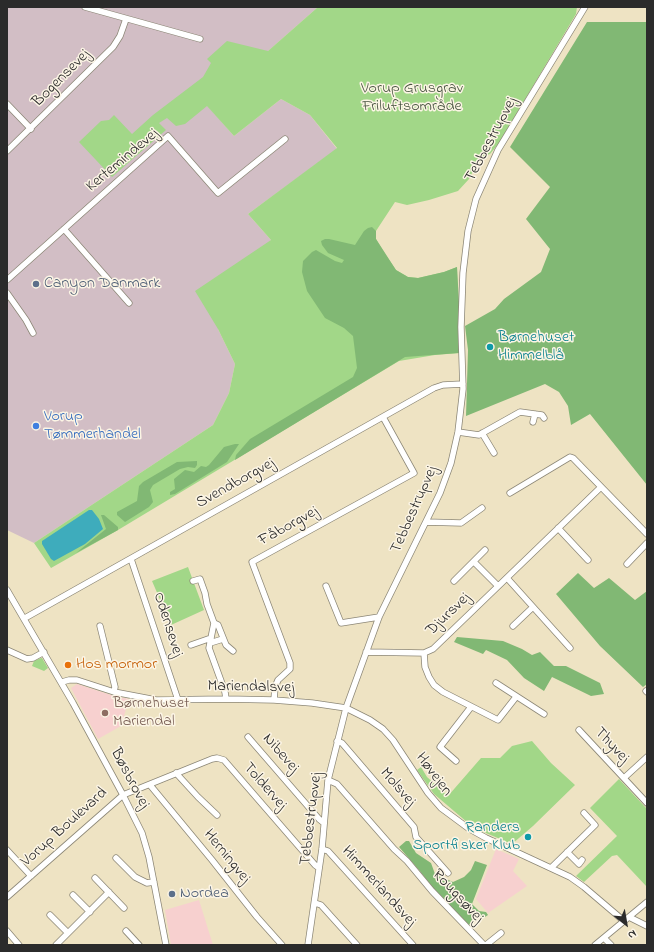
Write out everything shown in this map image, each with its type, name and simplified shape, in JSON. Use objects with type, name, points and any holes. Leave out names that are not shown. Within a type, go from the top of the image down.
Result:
[{"type":"street","points":[[85,7],[200,39]]},
{"type":"street","name":"Tebbestrupvej","points":[[308,945],[320,868],[328,780],[346,708],[379,617],[444,482],[451,463],[458,432],[462,407],[463,384],[461,327],[463,273],[468,231],[476,199],[498,150],[585,7]]},
{"type":"street","name":"Bogensevej","points":[[7,152],[113,47],[120,36],[126,19]]},
{"type":"street","points":[[7,104],[31,129]]},
{"type":"street","name":"Kertemindevej","points":[[7,280],[168,136],[218,193],[285,139]]},
{"type":"street","points":[[64,230],[129,303]]},
{"type":"street","points":[[7,293],[26,320],[33,334]]},
{"type":"street","name":"Svendborgvej","points":[[25,618],[434,388],[443,385],[463,384]]},
{"type":"street","points":[[458,432],[479,435],[520,412],[542,415],[544,418]]},
{"type":"street","points":[[533,422],[534,414]]},
{"type":"street","name":"Fåborgvej","points":[[274,700],[274,687],[278,680],[290,669],[290,663],[252,562],[414,473],[383,417]]},
{"type":"street","points":[[482,433],[494,453]]},
{"type":"street","points":[[510,493],[570,457],[647,534]]},
{"type":"street","name":"Djursvej","points":[[366,652],[424,653],[437,646],[601,487]]},
{"type":"street","points":[[426,522],[461,523],[482,508]]},
{"type":"street","points":[[558,528],[588,560]]},
{"type":"street","points":[[627,564],[647,543]]},
{"type":"street","name":"Djursvej","points":[[454,581],[485,550]]},
{"type":"street","name":"Odensevej","points":[[131,559],[178,700]]},
{"type":"street","points":[[474,562],[498,586]]},
{"type":"street","points":[[507,578],[570,648]]},
{"type":"street","points":[[194,581],[200,579],[206,593],[207,604],[214,623],[218,625],[226,645],[233,652]]},
{"type":"street","points":[[326,586],[341,623],[379,617]]},
{"type":"street","name":"Bøsbrovej","points":[[7,590],[62,682],[123,794],[142,834],[150,857],[166,945]]},
{"type":"street","points":[[513,626],[533,607]]},
{"type":"street","points":[[214,623],[209,648],[225,692],[226,699]]},
{"type":"street","points":[[100,626],[115,687],[114,692]]},
{"type":"street","points":[[191,644],[223,639]]},
{"type":"street","points":[[7,650],[27,659],[33,658],[44,652]]},
{"type":"street","points":[[424,653],[425,667],[429,678],[434,685],[443,692],[498,720],[516,697]]},
{"type":"street","name":"Mariendalsvej","points":[[62,682],[76,680],[114,692],[156,700],[274,700],[312,703],[346,708]]},
{"type":"street","points":[[496,683],[544,714]]},
{"type":"street","points":[[456,761],[440,747],[471,707]]},
{"type":"street","name":"Høvejen","points":[[346,708],[370,720],[383,729],[393,740],[428,793],[441,808],[468,828],[486,838],[570,877],[584,886],[624,922]]},
{"type":"street","name":"Thyvej","points":[[579,730],[647,803]]},
{"type":"street","name":"Nibevej","points":[[248,737],[324,823]]},
{"type":"street","name":"Molsvej","points":[[338,741],[342,743],[414,827],[416,837],[448,873]]},
{"type":"street","name":"Thyvej","points":[[624,778],[647,757]]},
{"type":"street","name":"Toldervej","points":[[123,794],[150,785],[212,759],[217,758],[224,760],[314,865],[320,868]]},
{"type":"street","points":[[176,773],[217,815]]},
{"type":"street","name":"Rougsøvej","points":[[328,780],[337,784],[394,849],[407,860],[432,892],[485,945],[501,933]]},
{"type":"street","name":"Herningvej","points":[[150,785],[212,860],[256,917],[282,945]]},
{"type":"street","name":"Vorup Boulevard","points":[[7,897],[123,794]]},
{"type":"street","points":[[551,868],[595,824],[584,813]]},
{"type":"street","name":"Himmerlandsvej","points":[[322,849],[328,851],[413,945]]},
{"type":"street","points":[[7,850],[31,876]]},
{"type":"street","points":[[567,852],[579,864],[582,860]]},
{"type":"street","points":[[116,858],[135,877],[147,882],[154,882]]},
{"type":"street","points":[[95,878],[124,908]]},
{"type":"street","points":[[56,945],[109,892]]},
{"type":"street","points":[[72,895],[90,912]]},
{"type":"street","points":[[595,945],[647,902]]},
{"type":"street","points":[[315,903],[321,905],[357,945]]},
{"type":"street","points":[[50,915],[68,933]]},
{"type":"street","points":[[629,917],[647,926]]},
{"type":"street","points":[[7,931],[19,945]]},
{"type":"street","points":[[126,931],[139,945]]},
{"type":"street","points":[[604,938],[611,945]]},
{"type":"shaded area","points":[[7,7],[318,7],[207,105],[234,136],[281,99],[310,115],[337,149],[248,214],[271,240],[218,329],[235,364],[229,393],[213,425],[34,543],[7,530]]},
{"type":"shaded area","name":"Børnehuset Mariendal","points":[[77,684],[117,697],[129,699],[121,726],[98,739],[71,688]]},
{"type":"shaded area","points":[[496,849],[519,859],[513,871],[527,886],[488,913],[476,899]]},
{"type":"shaded area","points":[[199,900],[213,945],[171,945],[165,910]]},
{"type":"green space","name":"Vorup Grusgrav Friluftsområde","points":[[318,7],[577,7],[576,14],[499,143],[490,154],[480,158],[469,179],[458,191],[407,205],[395,202],[376,231],[376,239],[396,270],[408,277],[418,278],[444,272],[457,267],[459,353],[399,361],[118,530],[51,568],[34,543],[213,425],[229,393],[235,364],[218,329],[195,291],[271,240],[248,214],[337,148],[310,115],[281,99],[234,136],[207,106],[185,124],[176,126],[167,118],[159,123],[166,130],[112,177],[79,142],[101,121],[109,120],[114,115],[132,134],[153,115],[203,77],[211,63],[207,59],[227,41],[268,51]]},
{"type":"green space","points":[[587,22],[647,22],[647,485],[590,414],[571,425],[568,406],[559,392],[545,384],[466,416],[468,350],[465,326],[495,309],[504,299],[541,272],[550,249],[526,219],[550,187],[510,147]]},
{"type":"green space","points":[[372,227],[376,231],[376,239],[396,270],[408,277],[418,278],[444,272],[457,267],[459,353],[405,357],[235,460],[236,455],[250,439],[353,377],[357,368],[353,336],[344,328],[325,318],[307,291],[302,272],[303,261],[316,250],[335,261],[342,263],[344,260],[328,253],[321,241],[329,239],[355,245],[364,231]]},
{"type":"green space","points":[[239,444],[227,462],[175,494],[170,495],[170,492],[175,489],[174,479],[185,470],[194,472],[201,466],[206,467],[224,447]]},
{"type":"green space","points":[[197,461],[195,468],[188,467],[180,469],[153,485],[150,490],[153,502],[149,507],[125,522],[117,515],[117,512],[137,501],[139,486],[143,482],[177,462]]},
{"type":"green space","points":[[101,515],[104,515],[118,527],[118,530],[76,553],[106,529]]},
{"type":"green space","points":[[188,567],[204,610],[171,625],[152,581]]},
{"type":"green space","points":[[578,573],[594,588],[609,578],[635,600],[647,591],[647,684],[643,687],[600,646],[556,594]]},
{"type":"green space","points":[[457,637],[503,641],[532,655],[540,652],[554,666],[566,666],[600,683],[604,694],[591,696],[552,677],[544,691],[524,678],[507,660],[486,650],[483,654],[454,642]]},
{"type":"green space","points":[[41,658],[48,668],[44,671],[32,666],[34,661]]},
{"type":"green space","points":[[532,741],[551,763],[575,785],[533,826],[512,844],[474,828],[434,794],[417,770],[421,767],[427,777],[448,796],[481,758],[500,758],[512,746]]},
{"type":"green space","points":[[619,779],[647,809],[647,887],[617,855],[612,856],[584,882],[576,876],[617,836],[590,808]]},
{"type":"green space","points":[[406,841],[409,841],[416,853],[431,863],[435,874],[453,882],[464,877],[471,870],[475,861],[487,865],[472,904],[479,911],[486,912],[488,915],[485,917],[476,918],[469,925],[433,888],[399,847]]},
{"type":"water","points":[[89,510],[92,510],[99,519],[103,529],[85,544],[54,561],[51,559],[42,544],[42,541]]},
{"type":"place","name":"Canyon Danmark","points":[[36,284]]},
{"type":"place","name":"Børnehuset Himmelblå","points":[[490,347]]},
{"type":"place","name":"Vorup Tømmerhandel","points":[[36,426]]},
{"type":"place","name":"Hos mormor","points":[[68,665]]},
{"type":"place","name":"Børnehuset Mariendal","points":[[105,713]]},
{"type":"place","name":"Randers Sportfisker Klub","points":[[528,837]]},
{"type":"place","name":"Nordea","points":[[172,894]]}]
